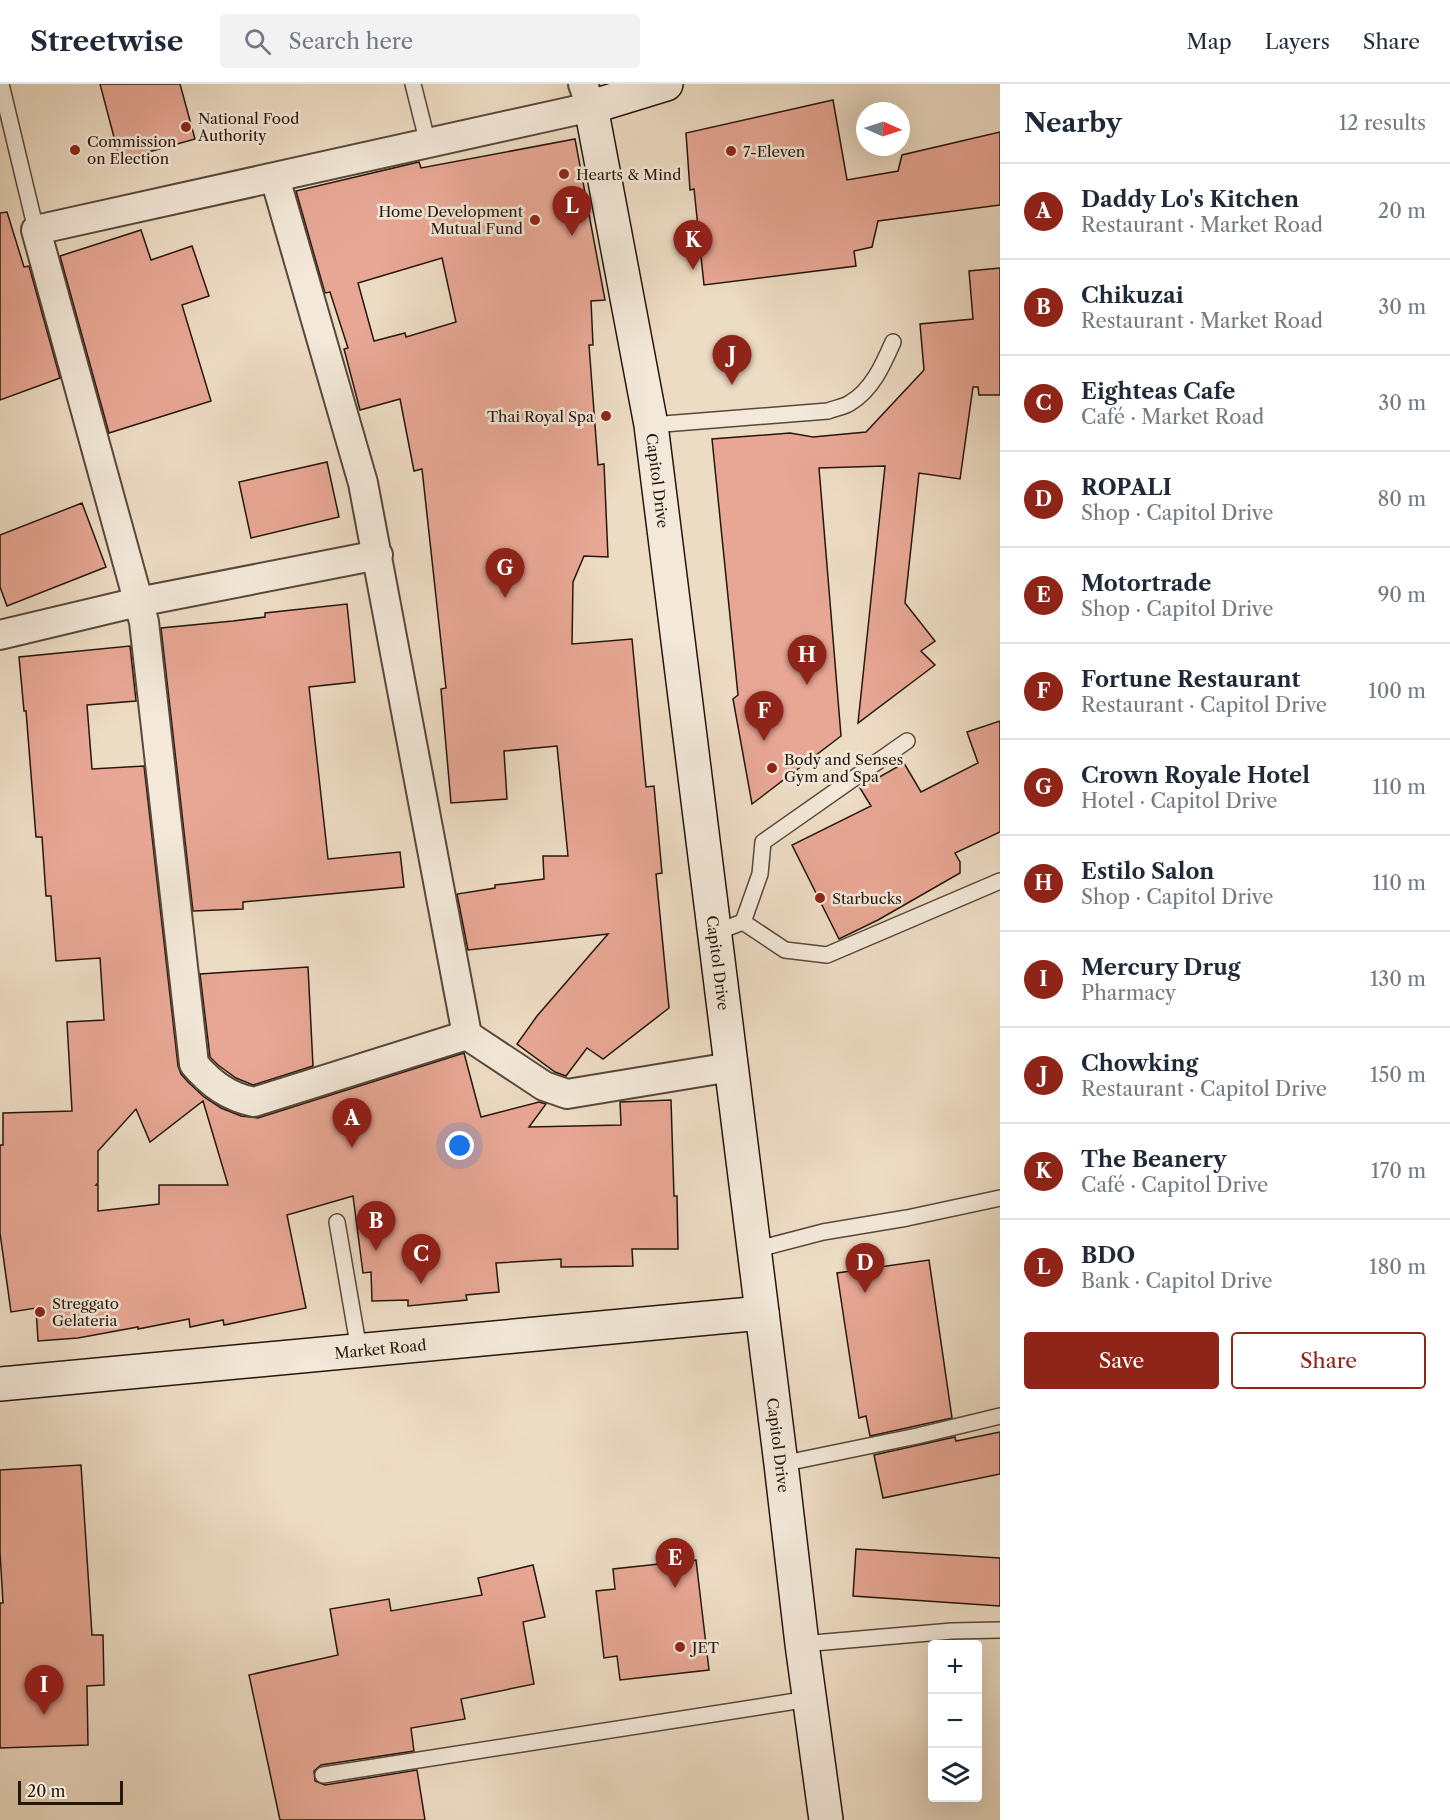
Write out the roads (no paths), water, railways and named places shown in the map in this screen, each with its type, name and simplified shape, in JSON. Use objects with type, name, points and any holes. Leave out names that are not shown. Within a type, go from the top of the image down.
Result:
[{"type":"street","points":[[467,1035],[254,1102],[236,1099],[205,1077],[194,1064],[144,622],[36,230],[428,144],[587,95],[666,84]]},
{"type":"street","name":"Capitol Drive","points":[[587,95],[651,425],[728,927],[731,1067],[826,1820]]},
{"type":"street","points":[[275,178],[363,483],[467,1035],[544,1086],[567,1094],[731,1067]]},
{"type":"street","points":[[0,635],[138,602],[378,555]]},
{"type":"street","name":"Market Road","points":[[0,1384],[762,1313]]},
{"type":"lane","points":[[2,84],[36,230]]},
{"type":"lane","points":[[413,84],[428,144]]},
{"type":"lane","points":[[651,425],[828,411],[850,404],[868,387],[883,366],[893,342]]},
{"type":"lane","points":[[907,741],[763,842],[760,874],[728,927],[785,951],[827,955],[1000,881]]},
{"type":"lane","points":[[754,1250],[823,1232],[907,1218],[1000,1198]]},
{"type":"lane","points":[[337,1222],[359,1350]]},
{"type":"lane","points":[[782,1464],[917,1437],[1000,1416]]},
{"type":"lane","points":[[802,1644],[952,1630],[1000,1630]]},
{"type":"lane","points":[[323,1775],[809,1699]]},
{"type":"place","name":"National Food Authority","points":[[186,127]]},
{"type":"place","name":"Commission on Election","points":[[75,150]]},
{"type":"place","name":"7-Eleven","points":[[731,151]]},
{"type":"place","name":"Hearts & Mind","points":[[564,174]]},
{"type":"place","name":"Home Development Mutual Fund","points":[[535,220]]},
{"type":"place","name":"BDO","points":[[572,236]]},
{"type":"place","name":"The Beanery","points":[[693,270]]},
{"type":"place","name":"Chowking","points":[[732,385]]},
{"type":"place","name":"Thai Royal Spa","points":[[606,416]]},
{"type":"place","name":"Crown Royale Hotel","points":[[505,598]]},
{"type":"place","name":"Estilo Salon","points":[[807,685]]},
{"type":"place","name":"Fortune Restaurant","points":[[764,741]]},
{"type":"place","name":"Body and Senses Gym and Spa","points":[[772,768]]},
{"type":"place","name":"Starbucks","points":[[820,898]]},
{"type":"place","name":"Daddy Lo's Kitchen","points":[[352,1148]]},
{"type":"place","name":"Chikuzai","points":[[376,1251]]},
{"type":"place","name":"Eighteas Cafe","points":[[421,1284]]},
{"type":"place","name":"ROPALI","points":[[865,1293]]},
{"type":"place","name":"Streggato Gelateria","points":[[40,1312]]},
{"type":"place","name":"Motortrade","points":[[675,1588]]},
{"type":"place","name":"JET","points":[[680,1647]]},
{"type":"place","name":"Mercury Drug","points":[[44,1715]]}]
